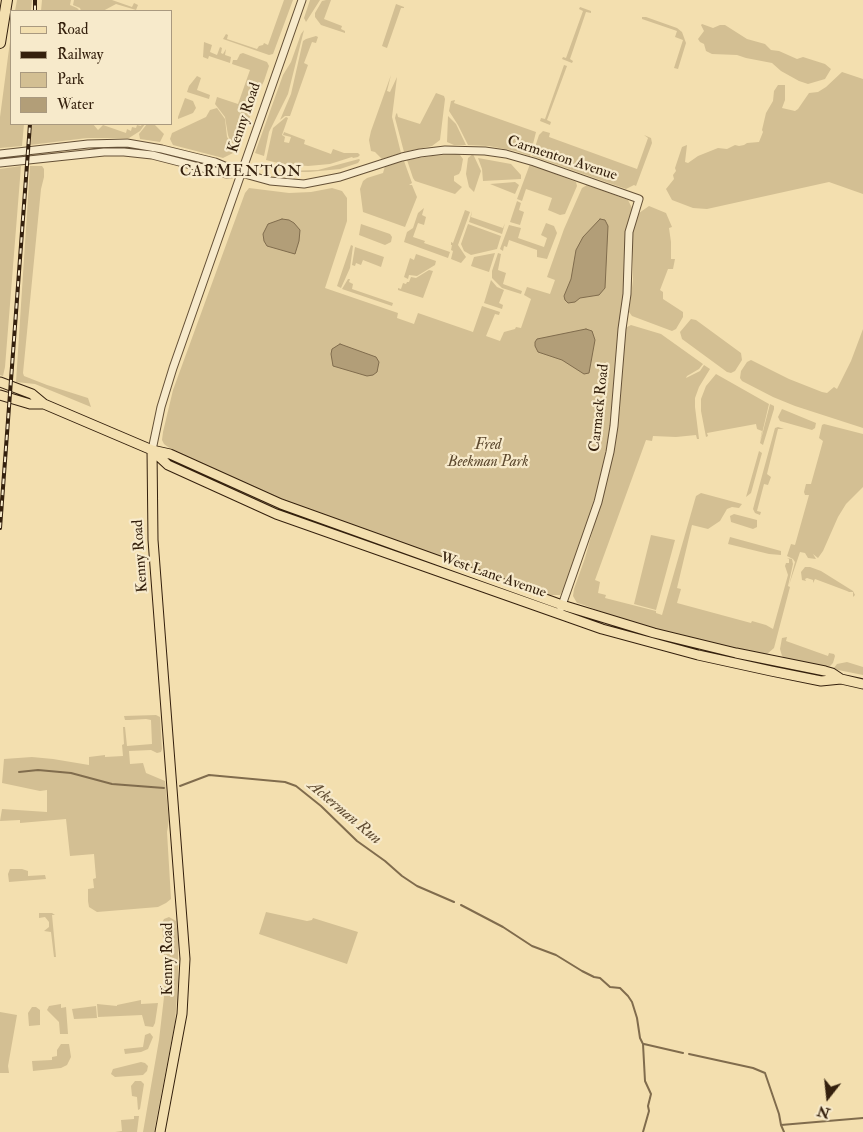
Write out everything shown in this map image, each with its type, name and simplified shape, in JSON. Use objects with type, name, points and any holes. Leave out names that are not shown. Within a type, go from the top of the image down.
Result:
[{"type":"highway","points":[[0,43],[7,0]]},
{"type":"main road","name":"West Lane Avenue","points":[[0,382],[32,394],[44,404],[152,450],[168,465],[276,514],[561,609],[736,653],[825,671],[832,673],[840,679],[863,684]]},
{"type":"main road","name":"West Lane Avenue","points":[[0,395],[30,404],[44,404]]},
{"type":"main road","name":"Kenny Road","points":[[152,450],[153,540],[185,935],[182,1014],[160,1132]]},
{"type":"street","name":"Kenny Road","points":[[152,450],[161,407],[173,368],[302,0]]},
{"type":"street","points":[[0,154],[88,144],[127,143],[195,157],[225,165],[241,173]]},
{"type":"street","name":"Carmenton Avenue","points":[[241,173],[270,181],[304,184],[340,177],[394,159],[420,153],[445,150],[485,151],[506,154],[534,162],[639,199]]},
{"type":"street","points":[[0,163],[104,152],[124,152],[152,155],[226,174],[241,173]]},
{"type":"street","name":"Carmack Road","points":[[561,609],[598,502],[610,452],[628,278],[629,232],[639,199]]},
{"type":"green space","points":[[17,0],[32,0],[31,10],[15,10]]},
{"type":"green space","points":[[42,0],[71,0],[70,5],[79,10],[41,10]]},
{"type":"green space","points":[[74,0],[112,0],[132,7],[134,3],[138,5],[136,10],[116,4],[105,10],[81,10],[73,5]]},
{"type":"green space","points":[[284,0],[293,0],[273,54],[269,55],[223,39],[226,34],[228,35],[227,39],[257,49],[264,43],[268,45]]},
{"type":"green space","points":[[310,0],[320,0],[306,22],[304,18]]},
{"type":"green space","points":[[331,0],[324,19],[342,26],[341,29],[345,33],[321,25],[315,17],[315,13],[322,1]]},
{"type":"green space","points":[[396,4],[404,8],[401,8],[387,48],[382,46]]},
{"type":"green space","points":[[580,7],[591,11],[591,13],[586,12],[570,59],[573,61],[572,63],[562,59],[563,57],[566,58],[583,11],[579,9]]},
{"type":"green space","points":[[642,17],[677,28],[682,32],[686,43],[678,69],[674,68],[683,40],[675,37],[677,31],[642,19]]},
{"type":"green space","points":[[702,24],[713,28],[725,25],[747,39],[765,44],[771,50],[779,51],[797,59],[803,57],[825,64],[831,69],[825,79],[808,84],[781,71],[772,63],[737,55],[712,54],[706,51],[704,44],[698,39],[704,31]]},
{"type":"green space","points":[[304,30],[288,94],[269,132],[264,156],[255,153],[283,75],[291,62]]},
{"type":"green space","points":[[318,37],[316,43],[312,42],[304,63],[308,65],[290,116],[285,116],[280,120],[291,94],[303,41]]},
{"type":"green space","points":[[10,42],[10,125],[24,125],[22,146],[0,148],[0,117]]},
{"type":"green space","points":[[204,42],[212,45],[210,52],[217,55],[220,47],[223,54],[226,49],[225,55],[231,57],[230,63],[209,56],[208,59],[203,57]]},
{"type":"green space","points":[[243,53],[267,62],[269,66],[239,148],[230,141],[225,117],[215,104],[217,97],[238,104],[250,70],[232,64],[233,60],[237,60],[240,54]]},
{"type":"green space","points":[[564,65],[567,66],[547,120],[551,122],[550,125],[540,121],[541,118],[545,119]]},
{"type":"green space","points":[[842,72],[863,79],[863,194],[829,182],[707,209],[693,208],[672,200],[666,189],[674,179],[673,175],[676,171],[675,168],[682,147],[687,145],[685,162],[688,163],[698,156],[718,148],[727,149],[735,145],[759,142],[763,132],[766,113],[773,101],[774,91],[778,85],[785,85],[785,100],[782,108],[795,111],[809,93],[818,92],[826,87]]},
{"type":"green space","points":[[391,75],[387,91],[390,92],[397,77],[392,117],[401,153],[382,159],[375,152],[371,151],[369,140]]},
{"type":"green space","points":[[197,76],[201,78],[197,90],[210,95],[209,99],[187,92]]},
{"type":"green space","points":[[436,93],[444,96],[445,99],[440,140],[432,146],[404,152],[395,118],[396,114],[398,117],[420,124]]},
{"type":"green space","points":[[185,98],[193,101],[196,108],[193,113],[178,119],[178,117]]},
{"type":"green space","points":[[455,100],[454,103],[536,132],[530,156],[489,146],[468,145],[449,111],[451,101]]},
{"type":"green space","points":[[217,108],[225,119],[227,137],[235,148],[233,153],[223,158],[173,145],[170,139],[172,133],[206,117],[210,110]]},
{"type":"green space","points":[[448,116],[456,124],[466,145],[454,145],[447,142]]},
{"type":"green space","points":[[286,117],[288,118],[282,135],[285,137],[284,142],[289,143],[291,137],[283,135],[284,132],[305,140],[304,144],[331,154],[333,149],[344,153],[358,153],[360,155],[330,164],[308,166],[282,164],[266,160],[273,128]]},
{"type":"green space","points":[[32,125],[94,125],[98,130],[103,125],[126,133],[127,129],[131,131],[132,127],[136,128],[137,125],[144,125],[140,131],[129,138],[87,138],[30,145]]},
{"type":"green space","points":[[146,125],[155,125],[164,134],[160,142],[140,139],[139,134]]},
{"type":"green space","points":[[543,131],[550,133],[549,137],[637,169],[648,138],[644,135],[651,138],[652,143],[636,186],[634,185],[626,189],[532,156],[539,135]]},
{"type":"green space","points":[[473,154],[481,171],[474,192],[469,187],[466,174],[468,158]]},
{"type":"green space","points":[[460,155],[463,159],[459,174],[454,176],[454,181],[462,187],[455,194],[415,181],[407,160],[431,156]]},
{"type":"green space","points":[[478,158],[511,164],[521,175],[521,179],[483,181],[482,169]]},
{"type":"green space","points":[[360,160],[358,163],[340,169],[309,172],[284,171],[318,170]]},
{"type":"green space","points":[[404,161],[412,183],[409,185],[412,185],[417,197],[405,227],[363,212],[360,189],[363,181],[383,173],[385,166]]},
{"type":"green space","points":[[530,164],[576,182],[577,186],[565,214],[560,215],[548,210],[552,198],[526,189],[522,201],[517,199]]},
{"type":"green space","points":[[264,165],[282,171],[263,168]]},
{"type":"green space","points":[[21,166],[3,376],[0,375],[0,169]]},
{"type":"green space","points":[[30,166],[42,166],[44,177],[41,189],[23,373],[24,376],[47,385],[88,398],[91,407],[35,384],[16,382]]},
{"type":"green space","points":[[515,182],[519,185],[515,194],[490,184]]},
{"type":"green space","name":"Fred Beekman Park","points":[[587,185],[628,200],[632,208],[625,239],[625,284],[606,458],[592,509],[566,585],[560,595],[547,595],[279,499],[203,466],[164,444],[162,440],[163,432],[173,390],[245,193],[249,188],[289,193],[311,192],[332,188],[342,191],[347,198],[347,221],[325,288],[398,313],[397,318],[414,324],[418,313],[473,332],[482,306],[500,312],[499,315],[495,314],[486,336],[500,341],[504,332],[516,327],[521,328],[531,299],[524,295],[527,287],[550,294],[555,280],[547,277],[564,229],[582,188]]},
{"type":"green space","points":[[517,201],[521,203],[519,210],[524,212],[520,225],[510,222]]},
{"type":"green space","points":[[649,206],[666,213],[672,227],[669,228],[671,259],[675,259],[673,269],[668,269],[660,290],[663,292],[663,299],[683,312],[683,317],[676,329],[672,331],[632,316],[629,312],[633,280],[633,231],[639,213]]},
{"type":"green space","points":[[424,208],[422,215],[426,217],[424,225],[418,223],[413,237],[450,252],[448,258],[404,242],[407,232],[413,228],[418,213]]},
{"type":"green space","points":[[465,210],[470,212],[458,245],[466,257],[461,263],[451,259],[453,251],[451,250],[451,242],[453,243]]},
{"type":"green space","points":[[472,211],[471,217],[503,228],[505,223],[502,234],[469,222]]},
{"type":"green space","points":[[546,223],[554,226],[557,233],[547,259],[537,257],[537,250],[509,240],[507,247],[504,246],[503,251],[500,249],[509,225],[521,228],[518,238],[544,247],[547,238],[541,235]]},
{"type":"green space","points":[[361,224],[390,234],[392,237],[391,242],[385,245],[359,235]]},
{"type":"green space","points":[[468,224],[501,236],[497,249],[471,255],[464,251],[461,244]]},
{"type":"green space","points":[[351,245],[353,246],[350,268],[341,288],[337,286]]},
{"type":"green space","points":[[355,247],[384,257],[381,267],[363,260],[361,265],[356,263],[355,266],[352,265]]},
{"type":"green space","points":[[495,253],[489,272],[471,266],[474,257]]},
{"type":"green space","points":[[498,253],[501,254],[498,270],[506,273],[503,284],[522,291],[521,294],[502,288],[492,278],[492,271]]},
{"type":"green space","points":[[416,254],[436,261],[435,265],[417,276],[409,275],[408,279],[404,277],[410,258],[414,260]]},
{"type":"green space","points":[[429,270],[433,271],[423,298],[398,290],[398,288],[401,289],[403,283],[409,282],[411,277],[416,278]]},
{"type":"green space","points":[[348,279],[353,284],[352,289],[393,303],[392,306],[342,289]]},
{"type":"green space","points":[[491,280],[497,287],[504,290],[499,303],[503,305],[502,309],[484,303]]},
{"type":"green space","points":[[691,319],[696,320],[741,353],[742,360],[735,371],[727,372],[682,339],[680,332]]},
{"type":"green space","points":[[631,325],[661,334],[703,364],[686,378],[700,371],[704,365],[710,369],[699,387],[695,398],[699,439],[697,439],[696,435],[676,437],[653,436],[652,441],[646,440],[595,580],[600,582],[598,593],[606,595],[605,598],[656,611],[656,613],[662,615],[696,496],[701,493],[742,504],[739,508],[732,507],[727,509],[720,521],[708,529],[692,525],[677,588],[681,589],[677,603],[751,623],[752,621],[773,629],[788,575],[785,566],[786,563],[789,563],[787,558],[792,559],[793,564],[788,586],[790,587],[774,648],[767,654],[699,641],[629,622],[577,603],[573,596],[610,469],[619,414],[625,328]]},
{"type":"green space","points":[[863,329],[863,428],[795,406],[773,397],[742,381],[740,378],[741,371],[747,362],[751,360],[789,379],[827,393],[834,387],[837,389],[851,361]]},
{"type":"green space","points":[[716,374],[769,404],[760,442],[762,431],[757,429],[756,424],[707,433],[708,436],[706,437],[701,411],[701,399],[706,386]]},
{"type":"green space","points":[[770,404],[774,406],[774,409],[763,445],[760,443]]},
{"type":"green space","points":[[782,409],[816,423],[815,428],[812,430],[780,421],[778,417]]},
{"type":"green space","points":[[822,425],[863,434],[863,487],[846,504],[818,558],[813,554],[816,559],[808,558],[805,553],[800,552],[789,585],[795,562],[787,556],[791,544],[795,545],[809,495],[805,495],[804,492],[806,484],[811,484],[823,441],[819,438]]},
{"type":"green space","points":[[775,428],[784,429],[778,429],[767,474],[771,477],[768,485],[764,484],[757,511],[761,512],[760,515],[755,513],[753,509]]},
{"type":"green space","points":[[759,451],[762,453],[751,493],[746,497]]},
{"type":"green space","points":[[734,514],[757,520],[757,527],[753,529],[731,522],[730,516]]},
{"type":"green space","points":[[651,535],[675,540],[656,610],[634,604]]},
{"type":"green space","points":[[730,537],[781,551],[781,555],[728,544]]},
{"type":"green space","points":[[805,567],[821,571],[853,591],[855,595],[853,597],[853,592],[815,579],[813,583],[813,580],[807,578],[805,579],[806,581],[802,580],[801,572]]},
{"type":"green space","points":[[787,637],[786,641],[828,656],[829,653],[834,654],[833,663],[825,667],[786,659],[782,656],[780,649],[782,638]]},
{"type":"green space","points":[[847,662],[863,667],[863,675],[833,669],[837,664]]},
{"type":"green space","points":[[156,715],[160,717],[161,752],[157,753],[151,750],[129,751],[130,764],[143,763],[146,773],[165,781],[169,820],[167,832],[171,899],[158,907],[97,912],[89,907],[88,901],[88,889],[94,888],[93,879],[96,878],[94,854],[70,856],[66,819],[20,823],[20,820],[0,821],[2,809],[47,812],[47,790],[40,791],[2,783],[4,759],[32,757],[89,765],[89,757],[105,755],[105,757],[123,756],[123,727],[125,727],[127,746],[152,744],[151,720],[125,720],[124,716]]},
{"type":"green space","points":[[10,869],[28,871],[28,876],[45,875],[46,879],[9,882],[8,874]]},
{"type":"green space","points":[[266,912],[307,921],[313,918],[358,932],[347,964],[259,934]]},
{"type":"green space","points":[[39,913],[52,913],[55,915],[52,915],[56,957],[54,957],[51,932],[44,931],[49,927],[49,922],[45,917],[39,918]]},
{"type":"green space","points":[[169,917],[176,921],[178,937],[178,983],[175,1022],[154,1132],[143,1132],[159,1040],[164,997],[165,968],[162,923],[164,919]]},
{"type":"green space","points":[[141,1000],[141,1004],[158,1003],[153,1027],[145,1026],[142,1015],[98,1017],[97,1004],[117,1006]]},
{"type":"green space","points":[[61,1004],[61,1008],[66,1007],[68,1034],[60,1034],[59,1022],[47,1010],[49,1006]]},
{"type":"green space","points":[[96,1006],[97,1018],[74,1019],[72,1009]]},
{"type":"green space","points":[[32,1007],[40,1010],[40,1025],[29,1026],[28,1013]]},
{"type":"green space","points":[[0,1012],[17,1015],[8,1066],[9,1073],[0,1073]]},
{"type":"green space","points":[[150,1033],[153,1037],[148,1049],[125,1054],[124,1049],[143,1047],[145,1035]]},
{"type":"green space","points":[[61,1044],[69,1044],[71,1057],[67,1065],[61,1068],[33,1071],[32,1061],[52,1060],[52,1057],[57,1056],[57,1050]]},
{"type":"green space","points":[[141,1062],[148,1066],[147,1071],[143,1075],[115,1077],[111,1074],[113,1069]]},
{"type":"green space","points":[[135,1081],[141,1081],[144,1084],[140,1109],[138,1110],[137,1097],[132,1096],[131,1086]]},
{"type":"green space","points":[[134,1116],[139,1116],[137,1132],[115,1132],[122,1131],[121,1120],[134,1119]]},
{"type":"water","points":[[282,219],[294,223],[300,230],[295,254],[267,246],[264,241],[263,234],[268,224]]},
{"type":"water","points":[[600,219],[605,220],[608,226],[605,288],[599,295],[580,298],[575,302],[568,303],[564,296],[571,279],[576,250],[583,237]]},
{"type":"water","points":[[586,329],[592,331],[595,340],[589,373],[584,374],[562,360],[538,352],[535,346],[537,339]]},
{"type":"water","points":[[340,344],[376,357],[379,362],[377,372],[367,376],[333,366],[332,349]]},
{"type":"waterway","name":"Ackerman Run","points":[[19,772],[38,770],[71,773],[112,784],[164,788]]},
{"type":"waterway","name":"Ackerman Run","points":[[180,786],[209,775],[285,782],[296,786],[321,806],[357,841],[402,876],[417,886],[454,902]]},
{"type":"waterway","name":"Ackerman Run","points":[[461,905],[503,927],[532,946],[556,955],[582,971],[600,978],[610,987],[620,988],[628,996],[637,1018],[640,1038],[643,1044],[645,1081],[651,1094],[648,1106],[649,1111],[643,1132]]},
{"type":"waterway","name":"Ackerman Run","points":[[644,1044],[683,1053]]},
{"type":"waterway","name":"Ackerman Run","points":[[689,1054],[753,1068],[765,1073],[781,1125],[863,1118]]},
{"type":"waterway","name":"Ackerman Run","points":[[781,1125],[784,1132]]},
{"type":"railway","points":[[35,0],[35,10]]},
{"type":"railway","points":[[0,528],[30,125]]},
{"type":"district","name":"CARMENTON","points":[[241,173]]}]
